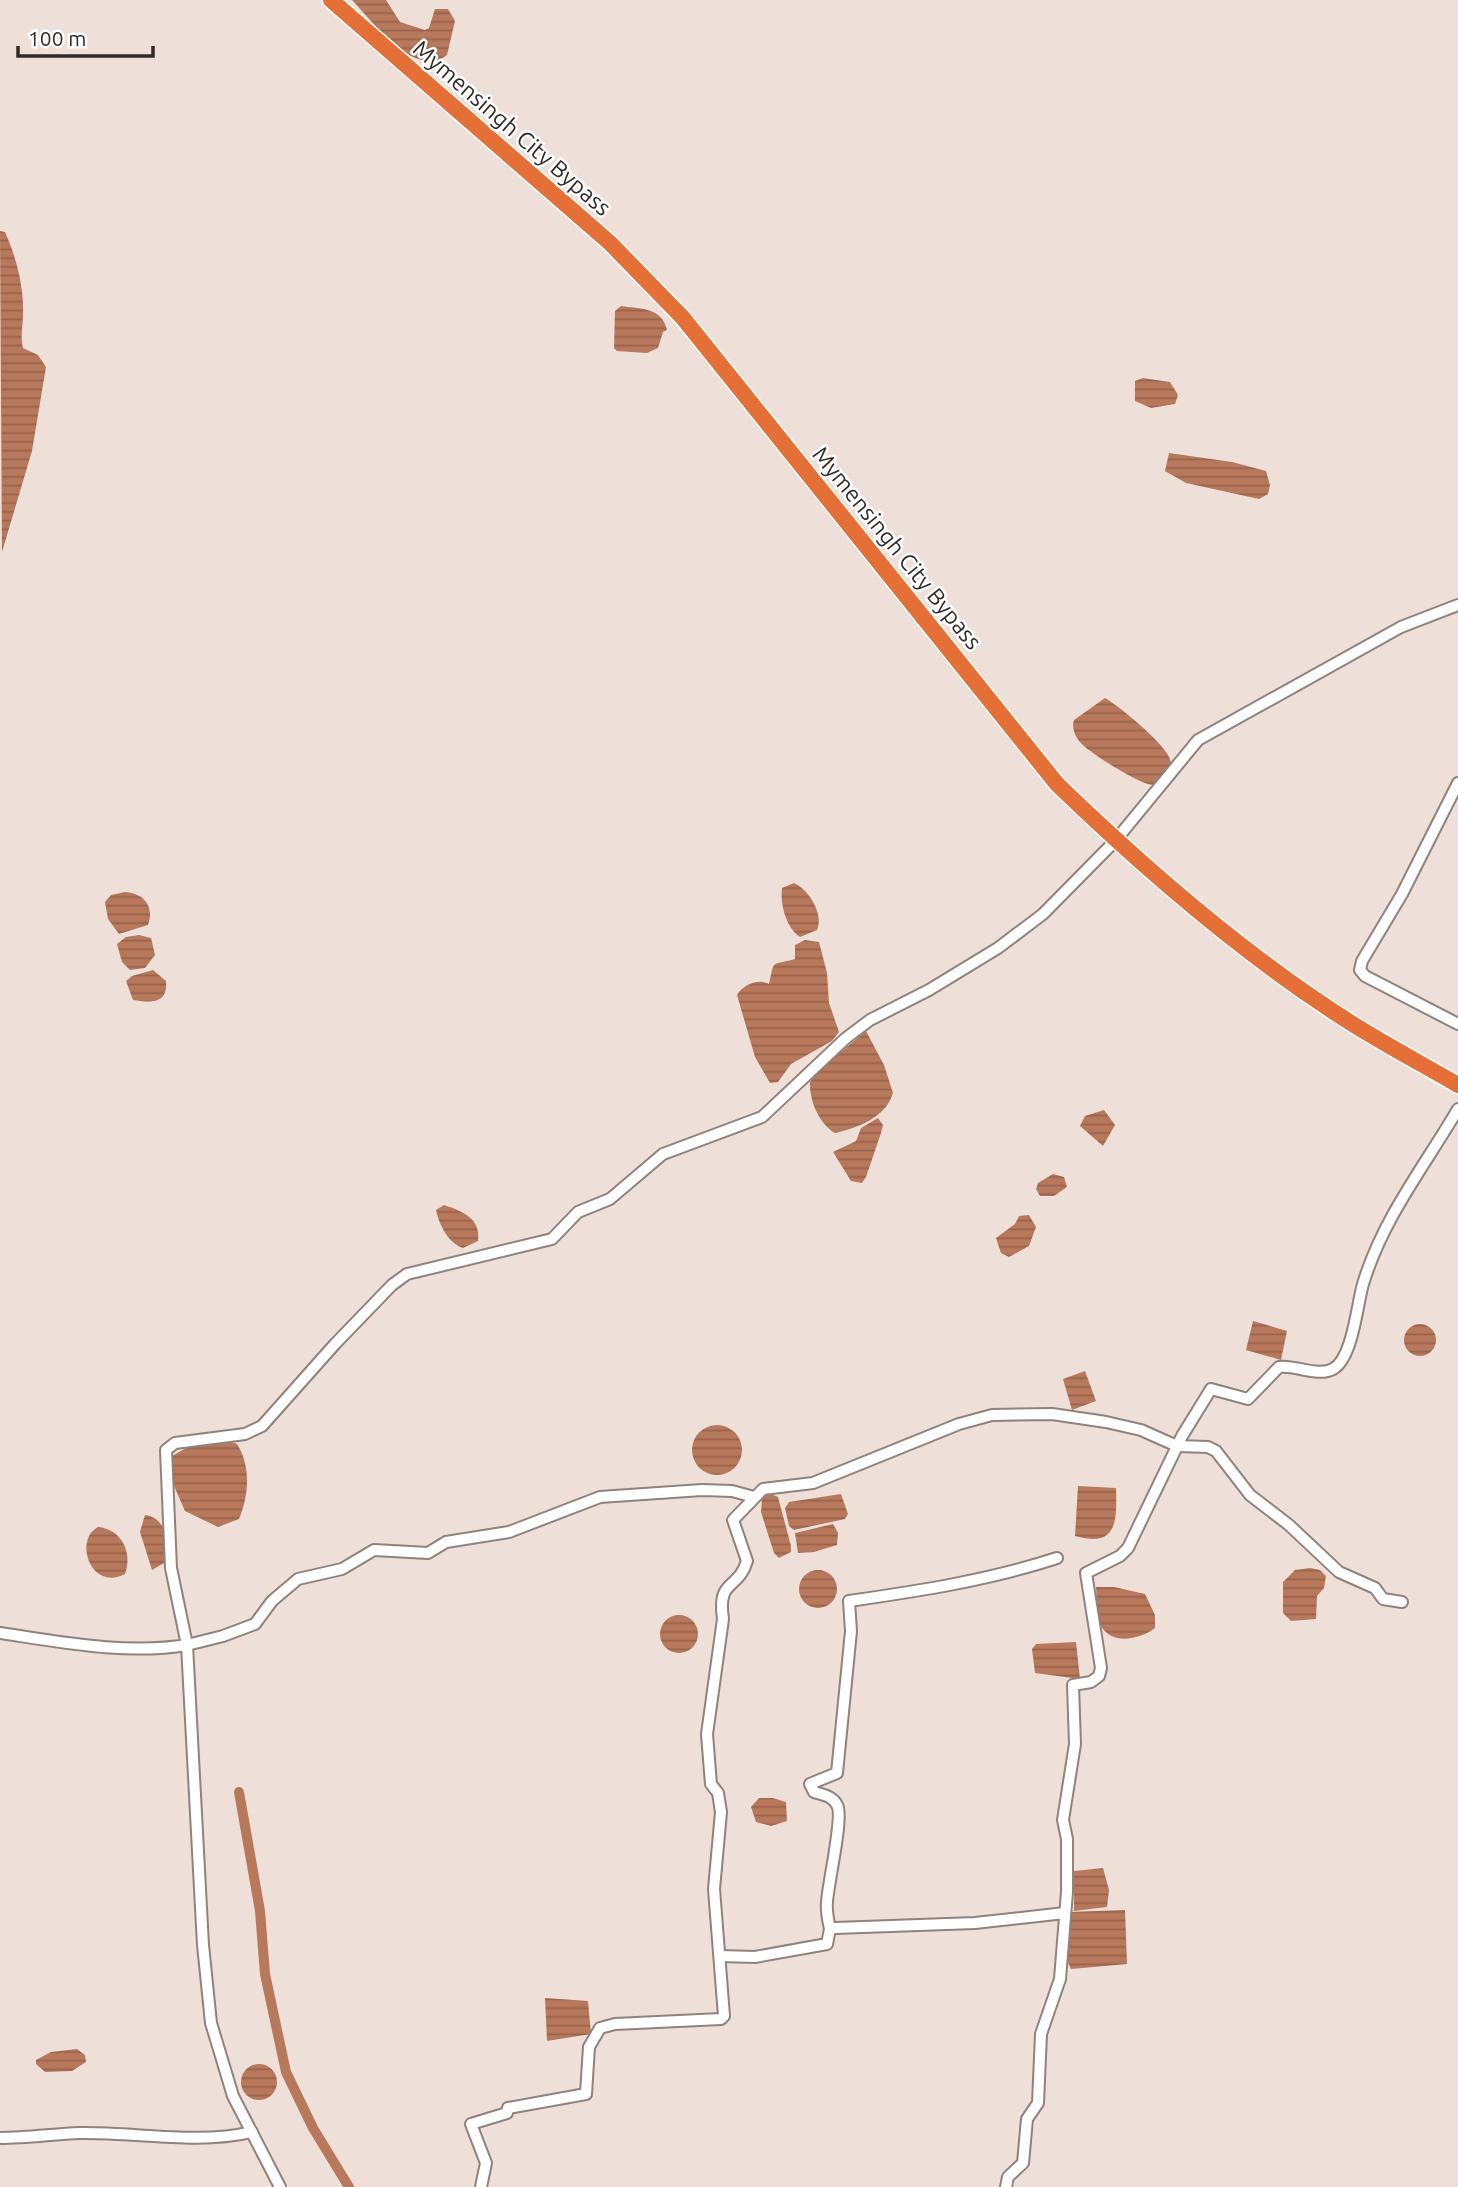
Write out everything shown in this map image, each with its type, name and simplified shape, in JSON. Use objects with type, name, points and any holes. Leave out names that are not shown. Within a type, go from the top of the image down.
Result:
[{"type":"highway","name":"Mymensingh City Bypass","points":[[331,0],[610,243],[683,318],[1056,784],[1115,841],[1283,977],[1352,1024],[1458,1085]]},
{"type":"street","points":[[281,2187],[233,2096],[211,2023],[187,1644],[171,1568],[166,1450],[175,1443],[245,1434],[262,1426],[382,1295],[407,1274],[552,1239],[578,1212],[610,1199],[663,1154],[762,1117],[845,1038],[998,948],[1044,914],[1115,841],[1198,740],[1401,627],[1458,605]]},
{"type":"street","points":[[1458,783],[1402,894],[1362,961],[1360,970],[1365,976],[1458,1024]]},
{"type":"street","points":[[1006,2187],[1008,2177],[1022,2167],[1027,2119],[1038,2103],[1039,2046],[1060,1979],[1067,1839],[1063,1820],[1076,1744],[1073,1685],[1091,1682],[1099,1676],[1101,1668],[1086,1573],[1121,1556],[1128,1548],[1177,1446],[1211,1389],[1248,1399],[1279,1367],[1328,1370],[1337,1366],[1349,1346],[1371,1257],[1396,1205],[1458,1109]]},
{"type":"street","points":[[481,2187],[486,2164],[471,2124],[507,2113],[508,2108],[586,2094],[589,2047],[605,2026],[721,2019],[724,2016],[714,1889],[722,1812],[718,1793],[711,1784],[707,1734],[723,1619],[721,1601],[725,1588],[739,1576],[747,1561],[733,1520],[754,1497],[774,1487],[813,1483],[970,1420],[1001,1414],[1052,1414],[1106,1422],[1141,1430],[1177,1446],[1208,1447],[1216,1451],[1250,1495],[1289,1525],[1339,1572],[1375,1588],[1383,1599],[1402,1602]]},
{"type":"street","points":[[0,1633],[83,1645],[164,1648],[187,1644],[223,1636],[255,1623],[272,1601],[298,1579],[342,1569],[374,1550],[428,1553],[446,1542],[473,1540],[509,1532],[600,1497],[702,1490],[732,1491],[754,1497]]},
{"type":"street","points":[[720,1956],[755,1956],[827,1944],[830,1929],[827,1900],[833,1848],[841,1816],[837,1803],[831,1797],[814,1792],[810,1784],[837,1773],[851,1631],[849,1601],[997,1575],[1057,1558]]},
{"type":"street","points":[[830,1929],[975,1923],[1065,1913]]},
{"type":"street","points":[[0,2138],[80,2133],[195,2138],[252,2132]]},
{"type":"shaded area","points":[[352,0],[386,0],[400,22],[425,30],[429,28],[435,9],[448,9],[455,21],[447,55],[436,62],[411,56],[389,40]]},
{"type":"shaded area","points":[[0,231],[5,232],[9,241],[21,283],[23,348],[38,355],[46,367],[32,451],[2,552]]},
{"type":"shaded area","points":[[621,306],[649,310],[660,317],[667,330],[663,332],[658,348],[647,353],[617,351],[614,348],[615,311]]},
{"type":"shaded area","points":[[1143,378],[1170,382],[1178,395],[1175,404],[1151,408],[1135,401],[1135,381]]},
{"type":"shaded area","points":[[1169,453],[1232,462],[1266,471],[1270,485],[1268,494],[1259,499],[1186,483],[1165,471]]},
{"type":"shaded area","points":[[1105,698],[1144,728],[1169,757],[1171,764],[1153,785],[1138,780],[1106,762],[1088,750],[1076,737],[1074,720]]},
{"type":"shaded area","points":[[794,883],[805,891],[814,903],[819,924],[817,930],[800,937],[788,922],[782,901],[782,888]]},
{"type":"shaded area","points":[[125,892],[137,895],[146,902],[150,918],[148,925],[119,934],[108,919],[105,902],[111,895]]},
{"type":"shaded area","points":[[139,935],[151,938],[155,955],[145,968],[130,970],[122,962],[117,944],[126,937]]},
{"type":"shaded area","points":[[805,940],[819,942],[827,973],[829,1003],[839,1032],[832,1041],[791,1064],[778,1082],[770,1083],[755,1057],[737,995],[751,984],[769,984],[775,964],[795,959],[795,945]]},
{"type":"shaded area","points":[[153,970],[166,981],[164,994],[152,1001],[133,1000],[126,981],[132,976]]},
{"type":"shaded area","points":[[866,1031],[884,1065],[893,1093],[878,1115],[853,1128],[835,1133],[824,1124],[816,1111],[810,1082],[819,1070]]},
{"type":"shaded area","points":[[1104,1110],[1115,1125],[1103,1146],[1080,1126],[1085,1116]]},
{"type":"shaded area","points":[[878,1118],[883,1125],[866,1177],[862,1183],[851,1181],[833,1152],[856,1141],[861,1128]]},
{"type":"shaded area","points":[[1053,1174],[1064,1177],[1067,1187],[1054,1196],[1040,1196],[1036,1189],[1038,1183]]},
{"type":"shaded area","points":[[444,1205],[463,1213],[473,1221],[478,1241],[463,1248],[449,1238],[442,1228],[436,1210]]},
{"type":"shaded area","points":[[1029,1215],[1036,1227],[1029,1246],[1009,1257],[1001,1253],[996,1238],[1015,1224],[1019,1216]]},
{"type":"shaded area","points":[[1253,1321],[1287,1331],[1281,1360],[1246,1350]]},
{"type":"shaded area","points":[[1420,1324],[1431,1329],[1436,1340],[1431,1351],[1420,1356],[1409,1351],[1404,1340],[1409,1329]]},
{"type":"shaded area","points":[[1085,1371],[1096,1401],[1072,1410],[1063,1379]]},
{"type":"shaded area","points":[[717,1425],[735,1432],[742,1450],[735,1468],[717,1475],[699,1468],[692,1450],[699,1432]]},
{"type":"shaded area","points":[[231,1442],[237,1444],[245,1462],[245,1500],[239,1519],[218,1527],[185,1511],[171,1479],[172,1456],[188,1447]]},
{"type":"shaded area","points":[[1078,1486],[1116,1488],[1115,1521],[1107,1535],[1089,1539],[1075,1536]]},
{"type":"shaded area","points":[[769,1493],[778,1497],[791,1546],[791,1552],[779,1558],[774,1553],[761,1512],[762,1499]]},
{"type":"shaded area","points":[[841,1494],[848,1514],[845,1519],[794,1530],[789,1526],[785,1508],[789,1502]]},
{"type":"shaded area","points":[[145,1515],[158,1521],[165,1533],[164,1563],[152,1570],[140,1532]]},
{"type":"shaded area","points":[[833,1524],[838,1533],[837,1545],[814,1552],[798,1553],[795,1533]]},
{"type":"shaded area","points":[[98,1527],[113,1532],[123,1543],[127,1558],[125,1574],[113,1578],[103,1576],[89,1562],[87,1542]]},
{"type":"shaded area","points":[[818,1570],[832,1575],[837,1589],[832,1603],[818,1608],[804,1603],[799,1589],[804,1575]]},
{"type":"shaded area","points":[[1295,1570],[1320,1570],[1326,1576],[1324,1588],[1317,1596],[1316,1619],[1291,1621],[1283,1613],[1283,1582]]},
{"type":"shaded area","points":[[1096,1587],[1114,1587],[1145,1594],[1155,1615],[1155,1628],[1127,1639],[1106,1632],[1098,1618]]},
{"type":"shaded area","points":[[679,1615],[693,1620],[698,1634],[693,1648],[679,1653],[665,1648],[660,1634],[665,1620]]},
{"type":"shaded area","points":[[1076,1642],[1080,1679],[1035,1673],[1032,1649],[1036,1644]]},
{"type":"shaded area","points":[[759,1798],[786,1802],[787,1821],[771,1826],[756,1822],[751,1807]]},
{"type":"shaded area","points":[[1103,1868],[1109,1890],[1107,1907],[1074,1911],[1074,1871]]},
{"type":"shaded area","points":[[1125,1910],[1127,1964],[1071,1969],[1065,1956],[1069,1912]]},
{"type":"shaded area","points":[[545,1998],[588,2001],[591,2034],[547,2041]]},
{"type":"shaded area","points":[[77,2049],[85,2055],[86,2062],[72,2071],[45,2072],[36,2064],[36,2060],[51,2052]]},
{"type":"shaded area","points":[[259,2064],[272,2069],[277,2082],[272,2095],[259,2100],[246,2095],[241,2082],[246,2069]]},
{"type":"waterway","points":[[239,1792],[260,1911],[265,1974],[286,2072],[313,2128],[349,2187]]}]
